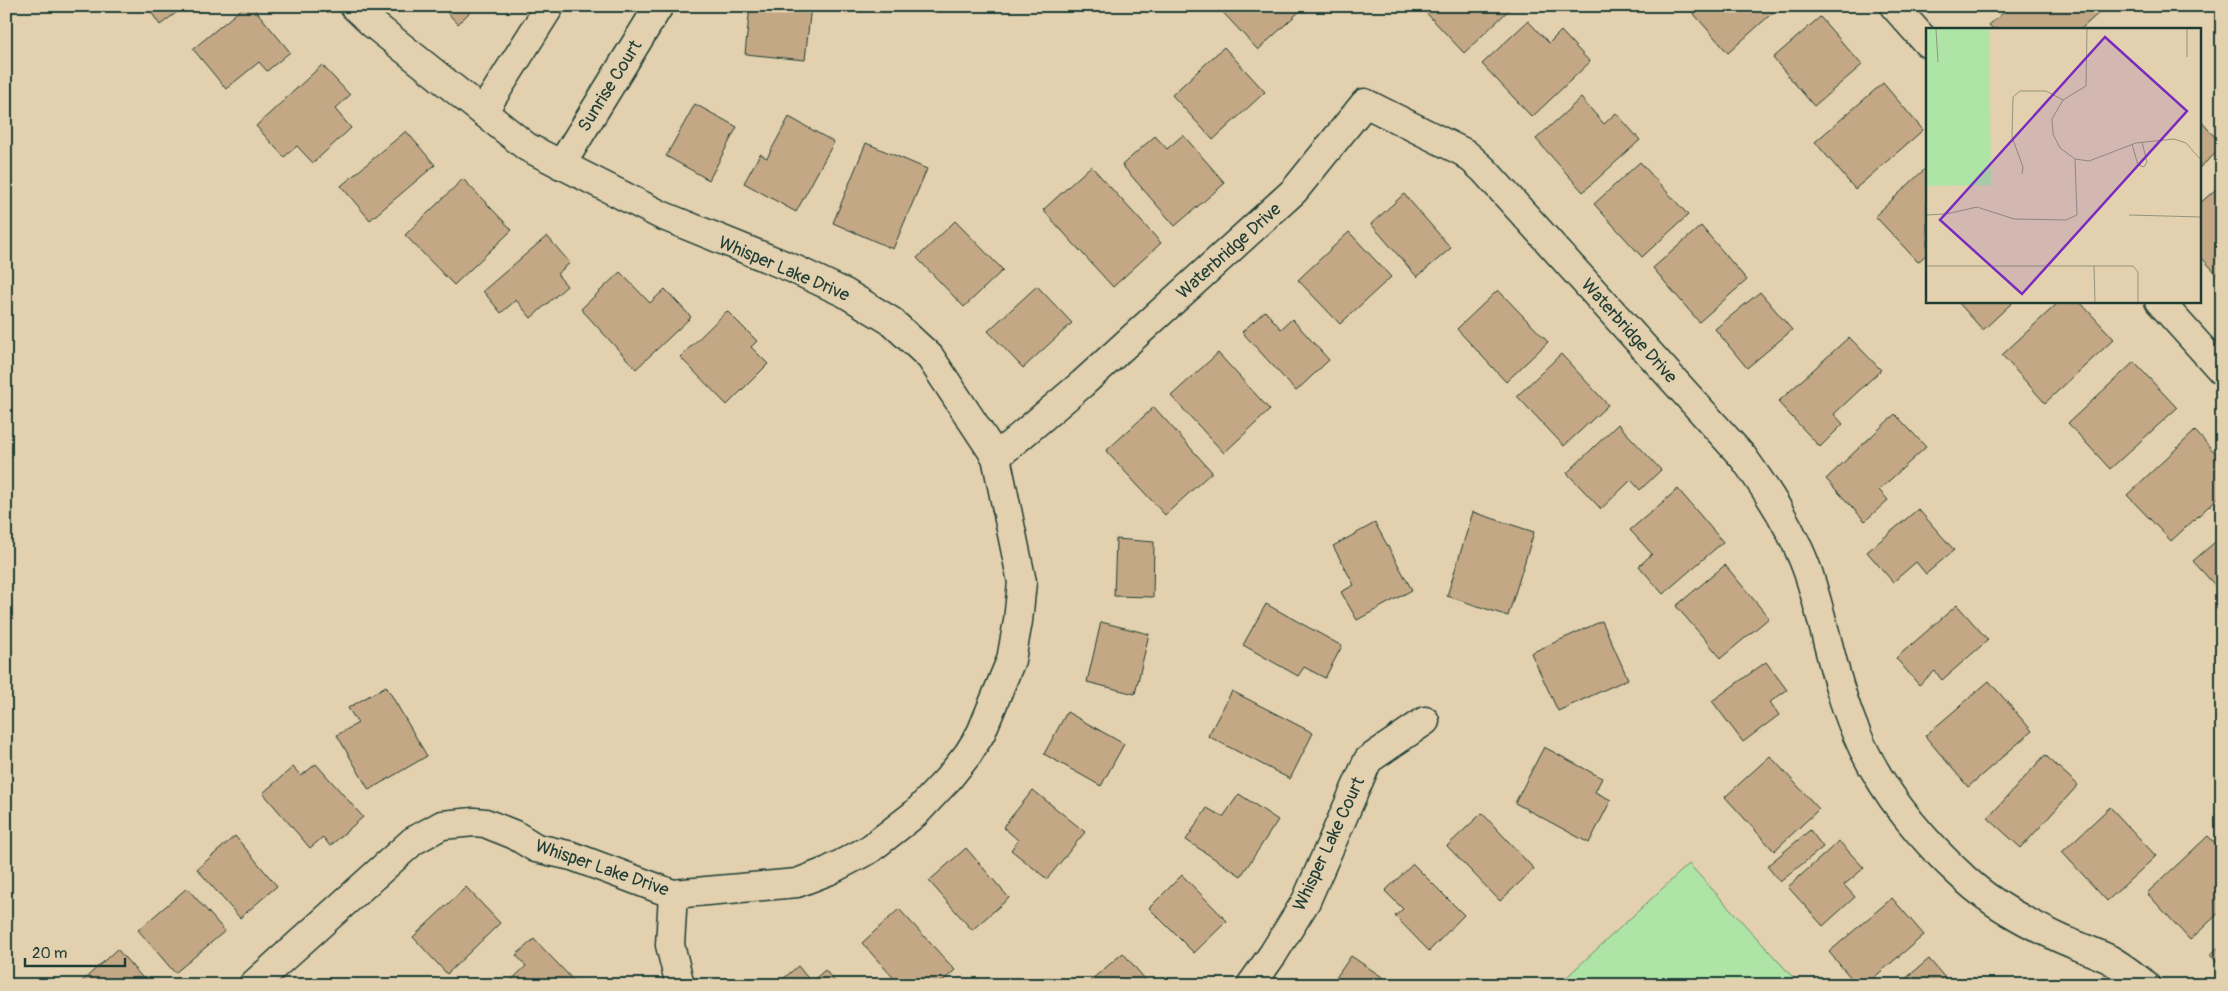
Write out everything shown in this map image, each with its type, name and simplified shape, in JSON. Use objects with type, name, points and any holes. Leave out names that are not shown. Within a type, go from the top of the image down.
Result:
[{"type":"street","name":"Whisper Lake Drive","points":[[253,985],[413,841],[442,825],[474,822],[485,823],[515,835],[536,848],[572,856],[673,894],[797,883],[828,871],[870,849],[916,812],[948,779],[968,754],[981,733],[1008,669],[1018,621],[1022,582],[996,457],[930,357],[891,322],[845,293],[794,269],[661,216],[527,146],[373,24],[354,6]]},
{"type":"street","points":[[483,112],[550,6]]},
{"type":"street","name":"Sunrise Court","points":[[561,165],[659,6]]},
{"type":"street","points":[[1894,6],[1926,43]]},
{"type":"street","name":"Waterbridge Drive","points":[[996,457],[1082,384],[1294,191],[1365,103],[1465,153],[1484,170],[1743,457],[1773,500],[1798,547],[1808,573],[1847,710],[1857,736],[1882,782],[1913,825],[1966,881],[2008,913],[2058,938],[2110,960],[2146,985]]},
{"type":"street","points":[[2159,302],[2222,372]]},
{"type":"street","name":"Whisper Lake Court","points":[[1250,985],[1273,954],[1306,901],[1368,760],[1425,721]]},
{"type":"street","points":[[673,894],[670,945],[680,985]]},
{"type":"green space","points":[[1689,864],[1800,985],[1558,985]]},
{"type":"building","points":[[147,6],[185,6],[160,25]]},
{"type":"building","points":[[245,6],[252,6],[290,52],[267,71],[259,62],[226,89],[193,49]]},
{"type":"building","points":[[441,6],[476,6],[458,24]]},
{"type":"building","points":[[750,6],[811,6],[805,60],[745,54]]},
{"type":"building","points":[[1217,6],[1298,6],[1301,10],[1258,50]]},
{"type":"building","points":[[1420,6],[1513,6],[1464,53]]},
{"type":"building","points":[[1687,6],[1780,6],[1728,53]]},
{"type":"building","points":[[2011,6],[2099,6],[2102,10],[2082,28],[1992,28],[1989,25]]},
{"type":"building","points":[[1820,17],[1862,65],[1814,106],[1773,58]]},
{"type":"building","points":[[1528,21],[1549,43],[1561,31],[1590,62],[1532,117],[1482,64]]},
{"type":"building","points":[[1224,47],[1265,92],[1213,140],[1172,95]]},
{"type":"building","points":[[322,65],[350,95],[335,109],[351,128],[313,163],[297,146],[284,157],[256,126]]},
{"type":"building","points":[[1883,83],[1923,130],[1855,189],[1815,142]]},
{"type":"building","points":[[1581,98],[1604,124],[1616,113],[1640,140],[1583,192],[1536,139]]},
{"type":"building","points":[[695,104],[737,127],[709,180],[666,156]]},
{"type":"building","points":[[789,117],[834,142],[796,212],[744,183],[760,154],[767,158]]},
{"type":"building","points":[[2200,120],[2222,145],[2222,148],[2200,167]]},
{"type":"building","points":[[406,131],[435,165],[370,220],[341,186]]},
{"type":"building","points":[[1183,135],[1225,183],[1175,226],[1122,165],[1155,136],[1167,149]]},
{"type":"building","points":[[866,143],[927,169],[893,249],[833,223]]},
{"type":"building","points":[[1640,162],[1688,215],[1642,257],[1594,204]]},
{"type":"building","points":[[1091,166],[1161,243],[1113,287],[1043,210]]},
{"type":"building","points":[[1926,168],[1926,255],[1918,262],[1875,216]]},
{"type":"building","points":[[463,179],[512,230],[454,285],[405,235]]},
{"type":"building","points":[[2222,184],[2222,271],[2218,275],[2200,256],[2200,203]]},
{"type":"building","points":[[1404,194],[1451,248],[1417,277],[1371,224]]},
{"type":"building","points":[[955,221],[1003,270],[964,307],[917,258]]},
{"type":"building","points":[[1701,226],[1747,280],[1699,322],[1653,268]]},
{"type":"building","points":[[1349,232],[1391,277],[1340,324],[1298,280]]},
{"type":"building","points":[[547,236],[570,263],[557,274],[567,286],[531,318],[516,300],[501,313],[483,291]]},
{"type":"building","points":[[620,272],[650,303],[665,289],[691,317],[636,369],[581,309]]},
{"type":"building","points":[[1037,286],[1072,323],[1023,368],[988,331]]},
{"type":"building","points":[[1498,290],[1548,342],[1506,382],[1457,329]]},
{"type":"building","points":[[1760,292],[1792,330],[1747,368],[1715,329]]},
{"type":"building","points":[[1958,302],[2013,302],[1983,330]]},
{"type":"building","points":[[2059,302],[2080,302],[2114,339],[2045,403],[2002,355]]},
{"type":"building","points":[[727,311],[757,341],[751,347],[768,364],[727,405],[680,357]]},
{"type":"building","points":[[1265,311],[1281,329],[1292,319],[1329,360],[1296,391],[1242,332]]},
{"type":"building","points":[[1849,337],[1881,370],[1834,414],[1843,424],[1820,447],[1778,402]]},
{"type":"building","points":[[1218,353],[1270,410],[1224,453],[1171,396]]},
{"type":"building","points":[[1561,354],[1608,405],[1564,446],[1517,396]]},
{"type":"building","points":[[2134,362],[2177,408],[2110,469],[2068,423]]},
{"type":"building","points":[[1154,407],[1212,472],[1165,515],[1106,451]]},
{"type":"building","points":[[1895,414],[1926,447],[1879,490],[1888,500],[1865,521],[1826,479]]},
{"type":"building","points":[[1618,424],[1661,470],[1640,490],[1631,480],[1601,509],[1567,473]]},
{"type":"building","points":[[2195,431],[2222,460],[2222,494],[2171,541],[2127,495]]},
{"type":"building","points":[[1678,489],[1723,542],[1663,594],[1639,566],[1652,554],[1630,530]]},
{"type":"building","points":[[1918,509],[1954,550],[1926,574],[1916,562],[1893,582],[1867,552]]},
{"type":"building","points":[[1473,512],[1534,532],[1508,616],[1447,596]]},
{"type":"building","points":[[1375,523],[1412,590],[1357,620],[1341,592],[1354,585],[1333,546]]},
{"type":"building","points":[[2222,536],[2222,593],[2193,561]]},
{"type":"building","points":[[1116,539],[1154,542],[1153,597],[1114,596]]},
{"type":"building","points":[[1725,565],[1769,618],[1721,658],[1676,606]]},
{"type":"building","points":[[1266,604],[1342,646],[1325,678],[1304,667],[1298,676],[1243,645]]},
{"type":"building","points":[[1957,605],[1988,640],[1942,680],[1935,671],[1919,685],[1896,658]]},
{"type":"building","points":[[1602,621],[1628,679],[1558,711],[1531,653]]},
{"type":"building","points":[[1101,622],[1149,634],[1135,694],[1087,682]]},
{"type":"building","points":[[1766,662],[1787,690],[1770,702],[1779,715],[1743,742],[1712,701]]},
{"type":"building","points":[[1989,681],[2032,731],[1968,787],[1925,736]]},
{"type":"building","points":[[386,686],[427,756],[369,790],[337,735],[358,723],[348,708]]},
{"type":"building","points":[[1232,691],[1313,733],[1290,779],[1208,736]]},
{"type":"building","points":[[1067,712],[1124,744],[1101,786],[1044,754]]},
{"type":"building","points":[[1544,747],[1602,778],[1595,792],[1611,800],[1589,843],[1515,803]]},
{"type":"building","points":[[2045,755],[2078,785],[2021,848],[1988,818]]},
{"type":"building","points":[[1770,756],[1819,809],[1774,851],[1725,797]]},
{"type":"building","points":[[316,764],[363,817],[330,846],[323,837],[310,848],[263,793],[293,767],[301,776]]},
{"type":"building","points":[[1033,790],[1085,832],[1047,879],[1011,850],[1018,840],[1003,827]]},
{"type":"building","points":[[1239,794],[1278,820],[1241,876],[1186,840],[1207,808],[1223,817]]},
{"type":"building","points":[[2110,807],[2156,856],[2107,901],[2062,852]]},
{"type":"building","points":[[1482,813],[1534,869],[1500,901],[1447,846]]},
{"type":"building","points":[[1810,830],[1823,847],[1780,882],[1767,866]]},
{"type":"building","points":[[235,836],[277,886],[240,918],[197,869]]},
{"type":"building","points":[[2208,836],[2222,851],[2222,910],[2190,940],[2147,893]]},
{"type":"building","points":[[1839,841],[1864,868],[1844,885],[1855,897],[1823,926],[1788,887]]},
{"type":"building","points":[[966,848],[1009,898],[972,930],[929,881]]},
{"type":"building","points":[[1413,864],[1464,915],[1429,951],[1395,916],[1403,909],[1385,891]]},
{"type":"building","points":[[1182,875],[1227,921],[1194,953],[1149,908]]},
{"type":"building","points":[[466,887],[500,923],[447,974],[413,937]]},
{"type":"building","points":[[187,888],[225,931],[175,973],[138,930]]},
{"type":"building","points":[[1892,898],[1924,935],[1865,985],[1857,985],[1829,952]]},
{"type":"building","points":[[899,909],[955,970],[938,985],[900,985],[862,943]]},
{"type":"building","points":[[534,939],[578,985],[506,985],[526,966],[516,955]]},
{"type":"building","points":[[2222,944],[2222,967],[2210,955]]},
{"type":"building","points":[[117,949],[149,985],[78,985]]},
{"type":"building","points":[[1123,953],[1150,985],[1085,985]]},
{"type":"building","points":[[1351,956],[1394,985],[1331,985]]},
{"type":"building","points":[[1929,959],[1951,985],[1898,985]]},
{"type":"building","points":[[798,966],[811,982],[825,970],[838,985],[776,985]]},
{"type":"building","points":[[1974,978],[1979,985],[1966,985]]}]
